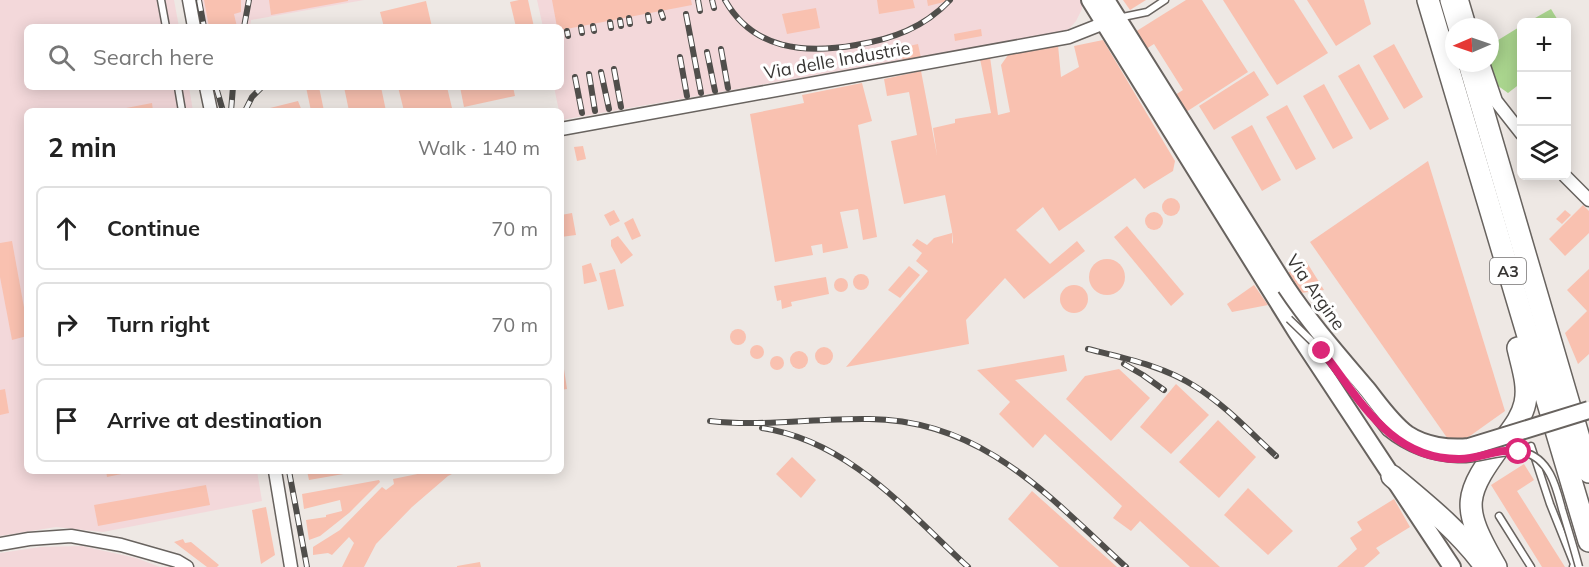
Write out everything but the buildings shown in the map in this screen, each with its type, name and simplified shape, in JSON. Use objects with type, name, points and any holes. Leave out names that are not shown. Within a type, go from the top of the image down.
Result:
[{"type":"highway","name":"A3","points":[[1428,0],[1589,541]]},
{"type":"highway","points":[[1451,0],[1456,18]]},
{"type":"highway","name":"A3","points":[[1472,72],[1589,472]]},
{"type":"highway","points":[[1474,158],[1526,384],[1525,403],[1517,423],[1483,469],[1474,485],[1470,500],[1473,523],[1496,567]]},
{"type":"highway","points":[[1392,476],[1449,524],[1468,543],[1486,567]]},
{"type":"street","points":[[189,0],[193,24]]},
{"type":"street","name":"Via Argine","points":[[1090,0],[1111,21],[1304,314],[1391,418],[1409,435],[1427,443],[1450,448],[1470,447],[1589,410]]},
{"type":"street","name":"Via Argine","points":[[1106,0],[1111,21],[1289,319],[1452,567]]},
{"type":"street","points":[[1462,0],[1467,18]]},
{"type":"street","name":"Via delle Industrie","points":[[564,128],[1069,37],[1111,21]]},
{"type":"street","points":[[1486,72],[1496,101],[1517,129]]},
{"type":"street","points":[[207,90],[210,108]]},
{"type":"street","points":[[1569,180],[1589,200]]},
{"type":"street","points":[[276,474],[291,567]]},
{"type":"street","points":[[0,544],[29,538],[71,536],[121,545],[177,561],[187,567]]},
{"type":"lane","points":[[162,0],[166,24]]},
{"type":"lane","points":[[1111,21],[1147,12],[1165,0]]},
{"type":"lane","points":[[178,90],[182,108]]},
{"type":"lane","points":[[1289,319],[1322,351],[1374,418],[1398,442],[1419,452],[1441,457],[1469,459],[1498,452],[1514,451],[1528,455],[1541,463],[1555,484],[1579,567]]},
{"type":"lane","points":[[1531,446],[1550,504],[1574,564],[1573,567]]},
{"type":"lane","points":[[1498,516],[1531,567]]},
{"type":"shaded area","points":[[0,0],[174,0],[178,24],[24,24],[24,90],[190,90],[192,108],[24,108],[24,474],[258,474],[262,501],[103,532],[56,527],[0,536]]},
{"type":"shaded area","points":[[202,0],[364,0],[251,20],[250,24],[206,24]]},
{"type":"shaded area","points":[[537,0],[1082,0],[1082,9],[1076,21],[1069,29],[1061,32],[564,119],[564,108],[558,108],[555,90],[564,90],[564,24],[542,24]]},
{"type":"shaded area","points":[[82,546],[136,558],[160,567],[0,567],[0,553],[41,547]]},
{"type":"green space","points":[[1551,9],[1557,18],[1535,18]]},
{"type":"green space","points":[[1517,28],[1517,86],[1508,93],[1494,83],[1491,72],[1499,72],[1499,39]]},
{"type":"railway","points":[[199,0],[203,24]]},
{"type":"railway","points":[[245,24],[249,0]]},
{"type":"railway","points":[[698,0],[700,11]]},
{"type":"railway","points":[[712,0],[714,8]]},
{"type":"railway","points":[[725,0],[737,17],[765,39],[782,45],[818,49],[856,45],[895,36],[929,18],[950,0]]},
{"type":"railway","points":[[661,12],[663,18]]},
{"type":"railway","points":[[686,14],[701,93]]},
{"type":"railway","points":[[648,15],[649,21]]},
{"type":"railway","points":[[629,18],[630,24]]},
{"type":"railway","points":[[620,20],[621,26]]},
{"type":"railway","points":[[610,22],[611,28]]},
{"type":"railway","points":[[593,26],[594,31]]},
{"type":"railway","points":[[581,27],[582,33]]},
{"type":"railway","points":[[567,31],[568,36]]},
{"type":"railway","points":[[721,49],[728,88]]},
{"type":"railway","points":[[707,52],[715,91]]},
{"type":"railway","points":[[680,57],[687,96]]},
{"type":"railway","points":[[614,69],[621,107]]},
{"type":"railway","points":[[601,72],[609,109]]},
{"type":"railway","points":[[589,74],[595,111]]},
{"type":"railway","points":[[575,77],[582,113]]},
{"type":"railway","points":[[217,90],[222,108]]},
{"type":"railway","points":[[231,108],[233,90]]},
{"type":"railway","points":[[246,108],[259,90]]},
{"type":"railway","points":[[1088,349],[1144,364],[1184,380],[1217,402],[1276,456]]},
{"type":"railway","points":[[1124,364],[1164,390]]},
{"type":"railway","points":[[710,421],[769,423],[869,419],[910,423],[946,433],[980,448],[1011,467],[1069,514],[1126,567]]},
{"type":"railway","points":[[762,428],[793,435],[822,447],[849,463],[875,481],[968,567]]},
{"type":"railway","points":[[290,474],[307,567]]},
{"type":"route","points":[[1322,351],[1386,432],[1398,442],[1432,456],[1459,459],[1506,451],[1519,452]]}]
